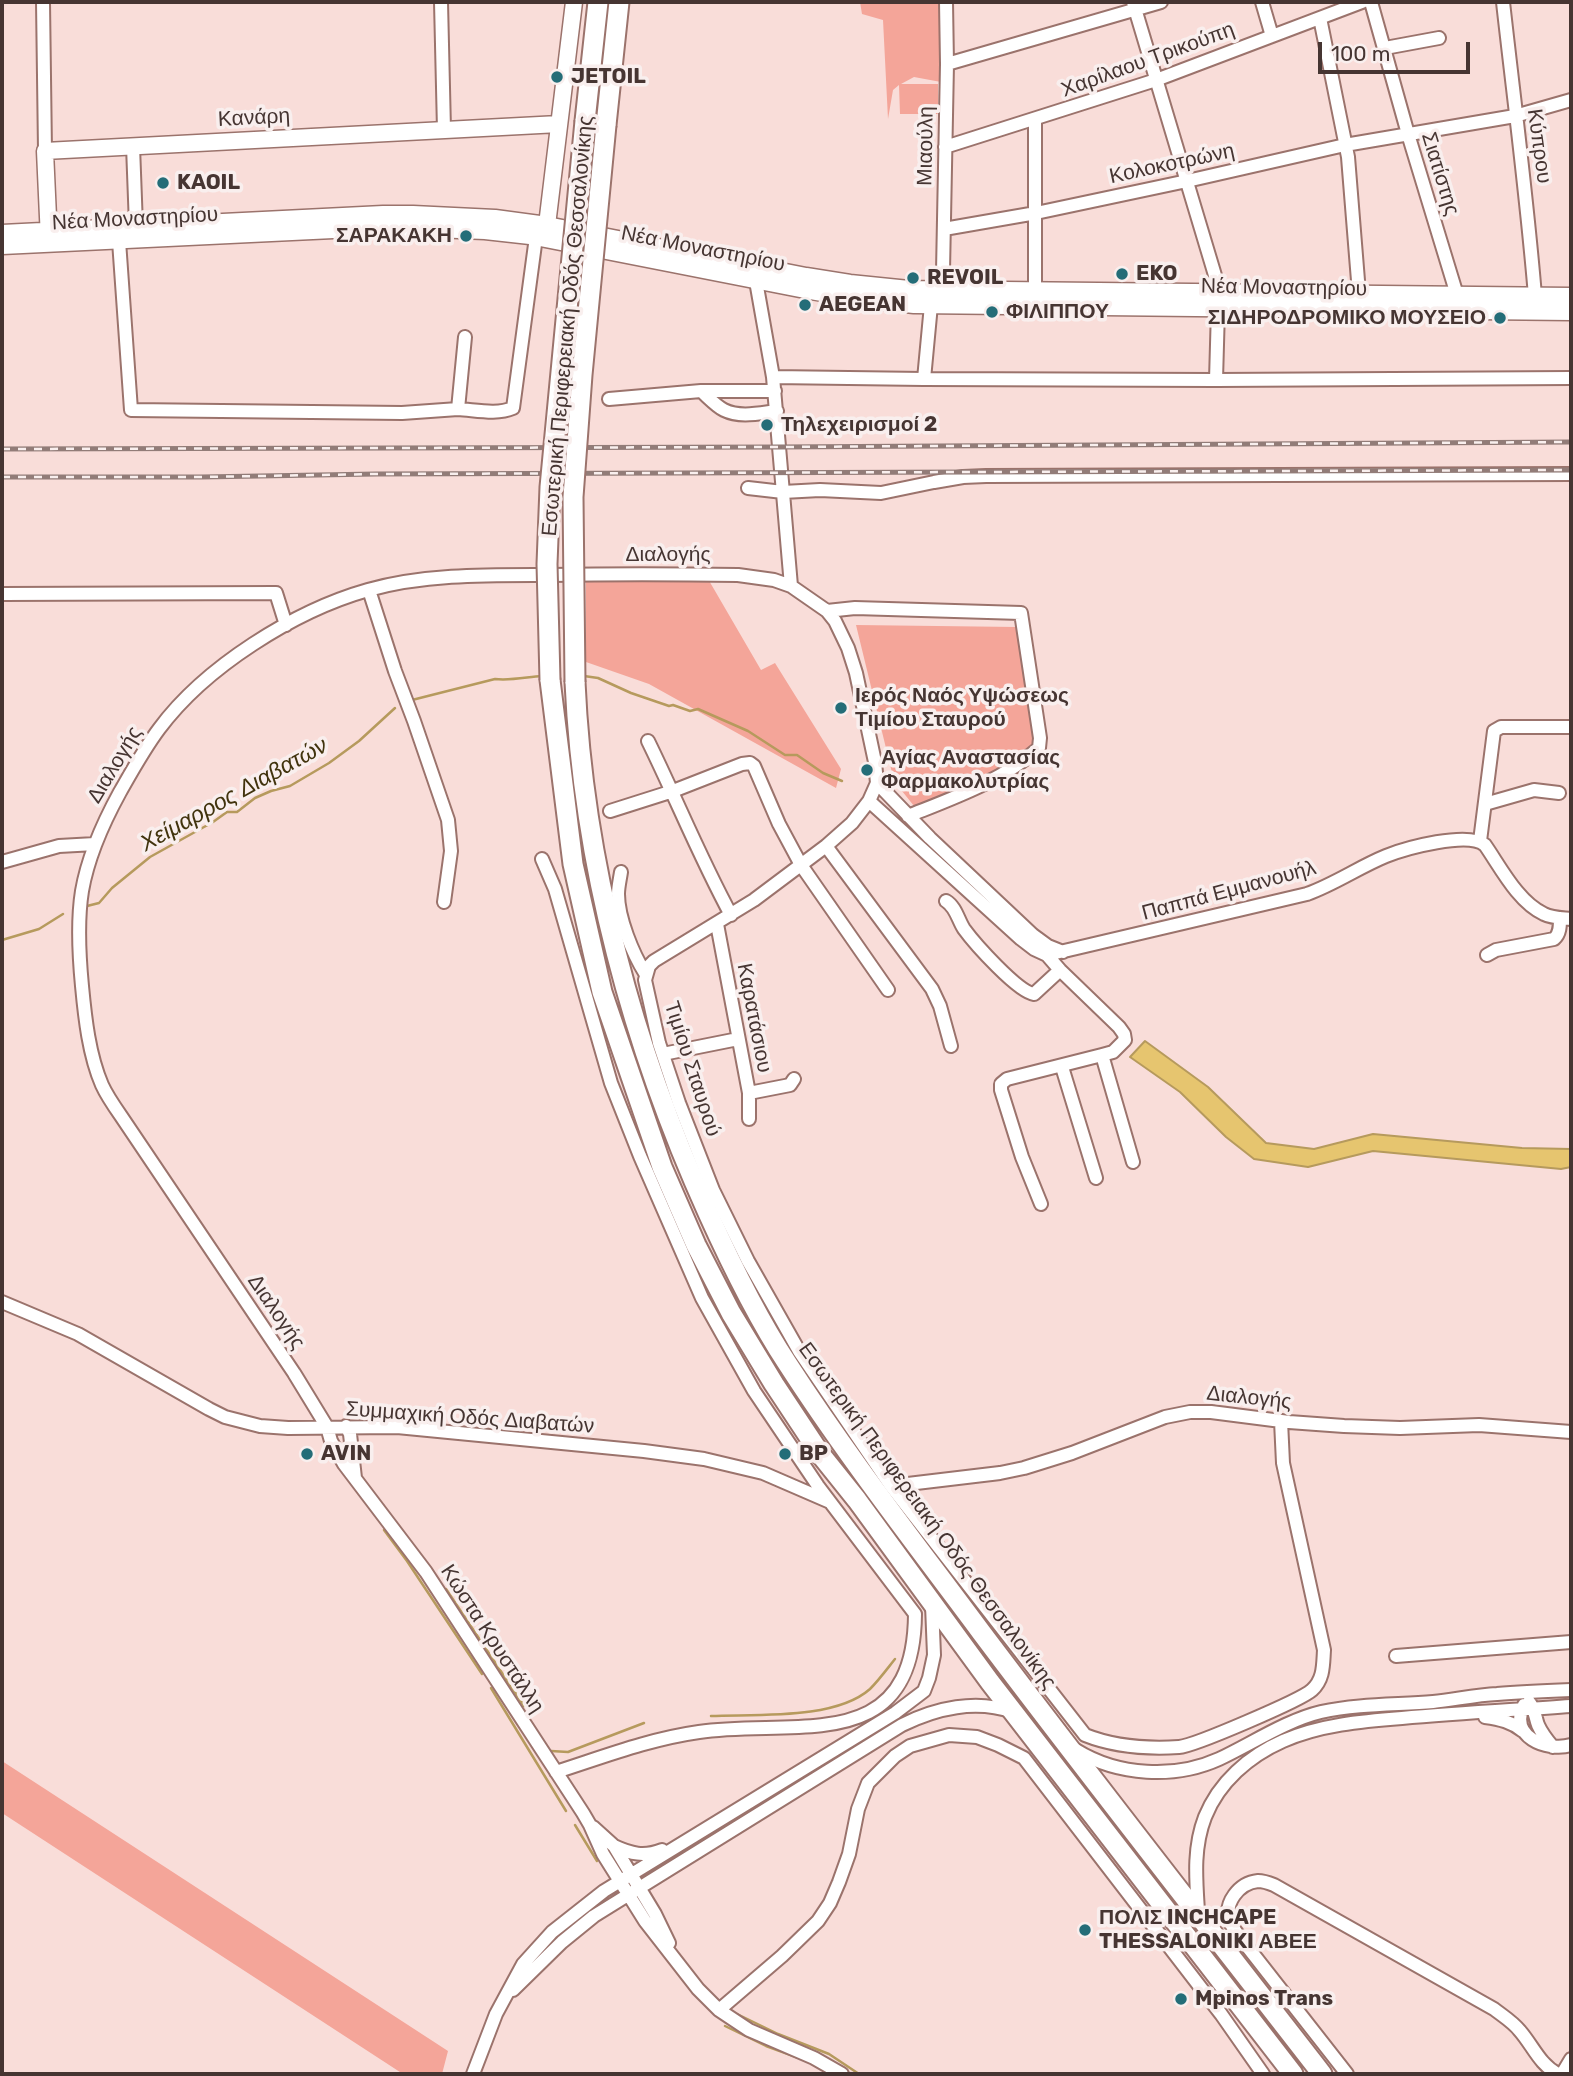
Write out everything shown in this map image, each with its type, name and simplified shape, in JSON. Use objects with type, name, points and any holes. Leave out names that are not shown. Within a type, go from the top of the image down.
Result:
[{"type":"highway","name":"Εσωτερική Περιφερειακή Οδός Θεσσαλονίκης","points":[[598,2],[550,487],[547,564],[550,680],[573,864],[612,1025],[662,1167],[696,1245],[731,1313],[774,1384],[821,1455],[857,1500],[932,1605],[1293,2074]]},
{"type":"highway","name":"Εσωτερική Περιφερειακή Οδός Θεσσαλονίκης","points":[[620,2],[582,375],[573,497],[575,682],[576,714],[590,828],[613,939],[646,1059],[684,1161],[720,1240],[753,1305],[793,1372],[858,1466],[1064,1743],[1322,2074]]},
{"type":"main road","points":[[542,231],[574,2]]},
{"type":"main road","name":"Κανάρη","points":[[46,150],[559,124]]},
{"type":"main road","points":[[46,150],[49,237]]},
{"type":"main road","name":"Νέα Μοναστηρίου","points":[[2,246],[136,226],[412,214],[495,218],[757,281],[857,299],[1219,300],[1396,293],[1457,303]]},
{"type":"main road","name":"Νέα Μοναστηρίου","points":[[2,233],[119,241],[391,228],[542,231],[934,298],[1035,291],[1397,310],[1457,303]]},
{"type":"main road","points":[[1497,303],[1535,296],[1571,296]]},
{"type":"main road","points":[[1457,303],[1497,303],[1571,312]]},
{"type":"street","points":[[43,2],[46,150]]},
{"type":"street","points":[[441,2],[444,130]]},
{"type":"street","name":"Μιαούλη","points":[[925,379],[934,298],[943,271],[946,2]]},
{"type":"street","points":[[947,64],[1134,6],[1161,2]]},
{"type":"street","points":[[1262,2],[1272,36]]},
{"type":"street","name":"Χαρίλαου Τρικούπη","points":[[945,147],[1156,79],[1362,2]]},
{"type":"street","name":"Σιατίστης","points":[[1371,2],[1457,303]]},
{"type":"street","name":"Κύπρου","points":[[1503,2],[1526,191],[1535,296]]},
{"type":"street","points":[[1134,6],[1187,181],[1219,300],[1216,380]]},
{"type":"street","points":[[1320,18],[1345,145],[1359,293]]},
{"type":"street","points":[[1385,48],[1439,38]]},
{"type":"street","name":"Κολοκοτρώνη","points":[[944,229],[1036,213],[1345,145],[1515,116],[1571,100]]},
{"type":"street","points":[[1035,119],[1035,291]]},
{"type":"street","points":[[133,146],[136,226]]},
{"type":"street","points":[[119,241],[131,410],[402,413],[458,409],[492,412],[513,408],[542,231]]},
{"type":"street","points":[[645,973],[654,961],[731,915],[827,846],[852,823],[869,801],[877,783],[856,673],[842,632],[827,611],[791,586],[774,377],[757,281]]},
{"type":"street","points":[[458,409],[465,337]]},
{"type":"street","points":[[774,377],[1216,380],[1571,378]]},
{"type":"street","points":[[609,399],[701,391],[775,391]]},
{"type":"street","points":[[701,391],[723,410],[732,413],[743,415],[777,411]]},
{"type":"street","points":[[748,488],[783,492],[820,490],[881,493],[963,477],[986,476],[1571,474]]},
{"type":"street","name":"Διαλογής","points":[[327,1427],[101,1083],[83,999],[80,942],[82,890],[95,844],[129,776],[169,716],[218,670],[303,615],[369,590],[405,581],[517,575],[738,575],[758,576],[791,586]]},
{"type":"street","points":[[369,590],[448,820],[451,851],[444,902]]},
{"type":"street","points":[[2,594],[276,593],[286,625]]},
{"type":"street","points":[[827,611],[855,608],[1021,613],[1040,738],[1039,748],[995,778],[908,816]]},
{"type":"street","points":[[1487,955],[1496,950],[1554,939],[1566,919],[1542,913],[1532,907],[1480,841],[1492,733],[1496,728],[1571,727]]},
{"type":"street","points":[[648,741],[731,915]]},
{"type":"street","points":[[610,811],[750,763],[754,766],[779,824],[802,865],[888,990]]},
{"type":"street","points":[[877,783],[1033,935],[1048,946],[1063,952]]},
{"type":"street","points":[[1485,804],[1534,790],[1559,793]]},
{"type":"street","points":[[869,801],[1021,939],[1046,955],[1124,1034],[1125,1040],[1113,1052],[1007,1079],[1001,1084],[1022,1157],[1041,1204]]},
{"type":"street","name":"Παππά Εμμανουήλ","points":[[1046,955],[1307,894],[1402,850],[1453,839],[1480,841]]},
{"type":"street","points":[[2,862],[59,846],[95,844]]},
{"type":"street","points":[[827,846],[932,989],[940,1006],[951,1046]]},
{"type":"street","points":[[541,859],[555,889],[611,1083],[639,1156],[697,1287],[754,1391],[831,1502],[915,1614],[912,1654],[903,1675],[880,1706],[861,1717],[832,1725],[703,1731],[662,1738],[556,1772]]},
{"type":"street","name":"Τιμίου Σταυρού","points":[[621,872],[618,894],[620,908],[633,952],[645,973],[663,1054],[713,1190],[748,1261],[799,1351],[891,1486],[1085,1735],[1105,1743],[1125,1746],[1183,1747],[1272,1711],[1312,1690],[1323,1673],[1324,1650],[1283,1463],[1280,1421]]},
{"type":"street","points":[[946,901],[951,904],[966,931],[999,968],[1026,992],[1034,994],[1060,970]]},
{"type":"street","name":"Καρατάσιου","points":[[717,924],[749,1093],[749,1119]]},
{"type":"street","points":[[663,1054],[738,1039]]},
{"type":"street","points":[[1102,1055],[1133,1162]]},
{"type":"street","points":[[1062,1067],[1096,1178]]},
{"type":"street","points":[[749,1093],[790,1085],[794,1079]]},
{"type":"street","name":"Συμμαχική Οδός Διαβατών","points":[[2,1302],[87,1338],[209,1409],[260,1426],[383,1427],[644,1451],[714,1461],[774,1477],[831,1502]]},
{"type":"street","name":"Διαλογής","points":[[891,1486],[1024,1468],[1072,1453],[1165,1417],[1183,1413],[1211,1412],[1344,1426],[1400,1428],[1479,1425],[1571,1432]]},
{"type":"street","points":[[346,1426],[350,1434],[355,1479]]},
{"type":"street","name":"Κώστα Κρυστάλλη","points":[[327,1427],[331,1441],[344,1464],[426,1572],[590,1825],[603,1854],[620,1881],[655,1914],[680,1965],[698,1989],[719,2010],[749,2030],[814,2058],[842,2074]]},
{"type":"street","points":[[473,2074],[496,2014],[523,1964],[544,1940],[587,1903],[895,1713],[924,1691],[934,1655],[932,1605]]},
{"type":"street","points":[[1396,1657],[1571,1642]]},
{"type":"street","points":[[1198,1915],[1196,1852],[1205,1817],[1214,1799],[1246,1762],[1281,1741],[1336,1726],[1371,1720],[1464,1713],[1525,1703],[1541,1691],[1571,1690]]},
{"type":"street","points":[[1064,1743],[1090,1759],[1138,1773],[1189,1769],[1217,1760],[1320,1713],[1361,1706],[1433,1702],[1496,1694],[1525,1703],[1571,1706]]},
{"type":"street","points":[[1525,1703],[1553,1747]]},
{"type":"street","points":[[1525,1703],[1520,1723],[1526,1734]]},
{"type":"street","points":[[508,1995],[578,1928],[633,1891],[916,1718],[972,1705],[990,1705],[1015,1713]]},
{"type":"street","points":[[1538,1725],[1542,1717],[1555,1707]]},
{"type":"street","points":[[1464,1713],[1510,1722],[1536,1742],[1553,1747],[1571,1745]]},
{"type":"street","points":[[719,2010],[818,1921],[839,1882],[849,1854],[858,1809],[868,1783],[883,1766],[910,1746],[949,1735],[977,1737],[1024,1758],[1221,2014],[1261,2073]]},
{"type":"street","name":"Κώστα Κρυστάλλη","points":[[590,1825],[614,1846],[631,1874],[633,1891]]},
{"type":"street","points":[[614,1846],[626,1852],[646,1855],[692,1838]]},
{"type":"street","points":[[1347,2074],[1230,1922],[1229,1905],[1238,1889],[1256,1881],[1274,1885],[1494,2009],[1514,2024],[1549,2070],[1560,2074],[1571,2059]]},
{"type":"shaded area","points":[[860,2],[941,2],[941,82],[914,77],[901,84],[938,84],[938,114],[900,114],[899,85],[893,90],[888,119],[883,20],[862,14]]},
{"type":"shaded area","points":[[704,572],[761,670],[775,663],[841,769],[836,788],[649,684],[586,662],[586,574]]},
{"type":"shaded area","points":[[856,625],[1017,627],[1036,747],[981,782],[914,806],[894,781]]},
{"type":"shaded area","points":[[1145,1041],[1208,1087],[1266,1143],[1314,1149],[1373,1134],[1522,1148],[1571,1149],[1571,1167],[1561,1169],[1373,1151],[1308,1167],[1254,1159],[1226,1137],[1180,1092],[1130,1057]]},
{"type":"shaded area","points":[[2,1761],[448,2051],[442,2074],[403,2074],[2,1813]]},
{"type":"waterway","name":"Χείμαρρος Διαβατών","points":[[412,700],[495,679],[542,676]]},
{"type":"waterway","name":"Χείμαρρος Διαβατών","points":[[584,676],[598,678],[669,706],[690,711],[698,709],[748,731],[785,755],[797,755],[823,773],[842,781]]},
{"type":"waterway","name":"Χείμαρρος Διαβατών","points":[[87,906],[99,903],[112,888],[150,857],[227,812],[237,812],[255,798],[290,786],[329,763],[359,741],[395,708]]},
{"type":"waterway","name":"Χείμαρρος Διαβατών","points":[[2,940],[39,929],[63,914]]},
{"type":"waterway","points":[[384,1530],[482,1674]]},
{"type":"waterway","points":[[446,1589],[524,1706]]},
{"type":"waterway","points":[[711,1716],[772,1715],[837,1706],[870,1689],[895,1659]]},
{"type":"waterway","points":[[491,1688],[566,1811]]},
{"type":"waterway","points":[[551,1751],[568,1752],[644,1723]]},
{"type":"waterway","points":[[575,1825],[597,1861]]},
{"type":"waterway","points":[[737,2014],[829,2054],[859,2074]]},
{"type":"waterway","points":[[725,2026],[796,2057]]},
{"type":"railway","points":[[2,449],[1571,442]]},
{"type":"railway","points":[[2,477],[1571,470]]},
{"type":"place","name":"JETOIL","points":[[557,77]]},
{"type":"place","name":"KAOIL","points":[[163,183]]},
{"type":"place","name":"ΣΑΡΑΚΑΚΗ","points":[[466,236]]},
{"type":"place","name":"EKO","points":[[1122,274]]},
{"type":"place","name":"REVOIL","points":[[913,278]]},
{"type":"place","name":"AEGEAN","points":[[805,305]]},
{"type":"place","name":"ΦΙΛΙΠΠΟΥ","points":[[992,312]]},
{"type":"place","name":"ΣΙΔΗΡΟΔΡΟΜΙΚΟ ΜΟΥΣΕΙΟ","points":[[1500,318]]},
{"type":"place","name":"Τηλεχειρισμοί 2","points":[[767,425]]},
{"type":"place","name":"Ιερός Ναός Υψώσεως Τιμίου Σταυρού","points":[[841,708]]},
{"type":"place","name":"Αγίας Αναστασίας Φαρμακολυτρίας","points":[[867,770]]},
{"type":"place","name":"AVIN","points":[[307,1454]]},
{"type":"place","name":"BP","points":[[785,1454]]},
{"type":"place","name":"ΠΟΛΙΣ INCHCAPE THESSALONIKI ΑΒΕΕ","points":[[1085,1930]]},
{"type":"place","name":"Mpinos Trans","points":[[1181,1999]]}]
